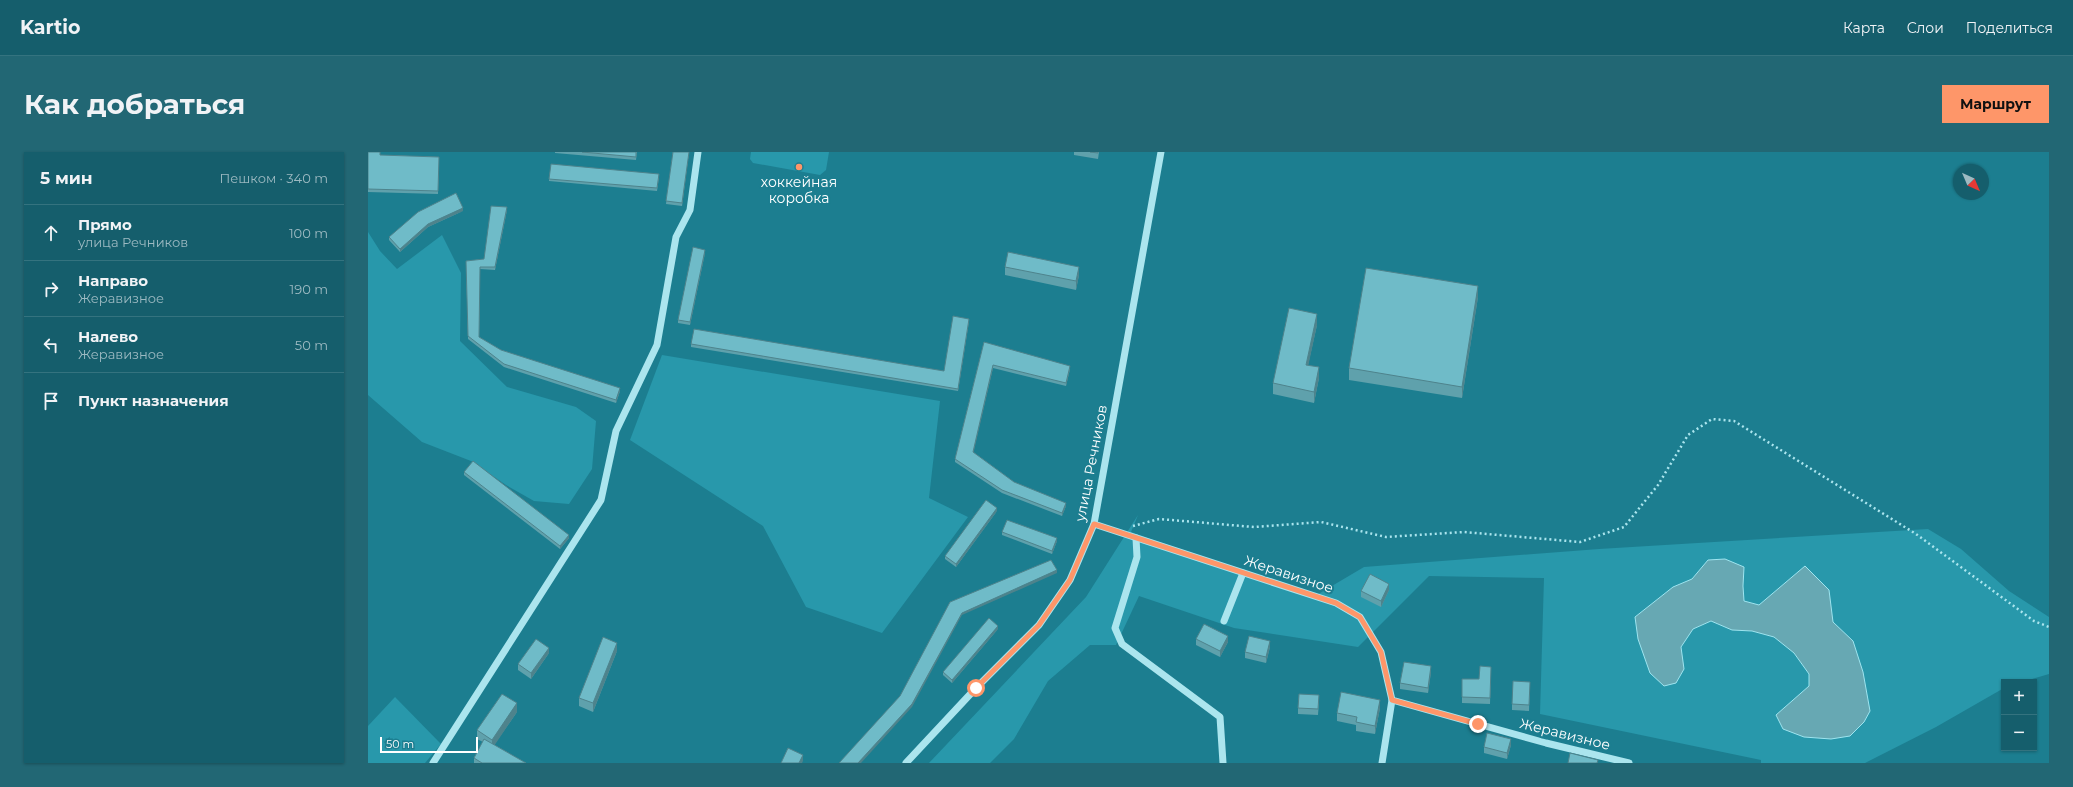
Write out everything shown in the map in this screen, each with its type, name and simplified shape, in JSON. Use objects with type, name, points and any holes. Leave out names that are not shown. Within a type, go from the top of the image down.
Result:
[{"type":"street","points":[[433,763],[601,500],[616,431],[657,345],[676,237],[690,210],[698,152]]},
{"type":"street","name":"улица Речников","points":[[906,763],[976,688],[1039,625],[1070,580],[1094,524],[1161,152]]},
{"type":"street","name":"Жеравизное","points":[[1094,524],[1336,603],[1360,617],[1381,652],[1392,700],[1546,743],[1629,763]]},
{"type":"street","points":[[1136,538],[1137,557],[1115,628],[1122,644],[1220,717],[1224,763]]},
{"type":"street","points":[[1224,621],[1243,573]]},
{"type":"street","points":[[1382,763],[1392,700]]},
{"type":"path","points":[[1116,531],[1159,519],[1254,527],[1322,522],[1386,538],[1464,532],[1580,542],[1624,527],[1658,485],[1688,435],[1712,419],[1719,419],[1734,421],[1916,534],[2034,621],[2049,627]]},
{"type":"shaded area","name":"хоккейная коробка","points":[[751,152],[829,152],[826,170],[820,175],[753,163],[750,159]]},
{"type":"shaded area","points":[[368,232],[380,251],[397,269],[442,235],[461,273],[460,341],[507,387],[576,407],[596,421],[592,469],[569,504],[534,501],[506,485],[471,461],[422,442],[368,395]]},
{"type":"shaded area","points":[[662,355],[940,401],[929,498],[968,517],[882,633],[806,607],[763,526],[630,440]]},
{"type":"shaded area","points":[[1138,515],[1131,532],[1315,596],[1364,567],[1599,549],[1928,529],[1961,549],[2009,591],[2049,617],[2049,674],[2032,679],[2001,679],[2001,690],[1936,727],[1865,763],[1761,763],[1761,760],[1540,714],[1544,578],[1429,576],[1358,647],[1234,628],[1139,596],[1116,645],[1090,645],[1048,681],[1014,739],[990,763],[929,763],[1086,597]],"holes":[[[1708,560],[1744,567],[1744,601],[1759,605],[1805,566],[1829,590],[1833,622],[1853,641],[1783,729],[1776,715],[1809,686],[1809,674],[1794,653],[1774,637],[1752,631],[1732,630],[1712,621],[1693,629],[1681,647],[1635,617],[1673,587],[1692,579]]]},
{"type":"shaded area","points":[[1725,559],[1744,567],[1744,601],[1759,605],[1805,566],[1829,590],[1833,622],[1853,641],[1863,672],[1870,711],[1864,722],[1850,736],[1831,739],[1804,737],[1783,729],[1776,715],[1809,686],[1809,674],[1794,653],[1774,637],[1752,631],[1732,630],[1711,621],[1693,629],[1681,647],[1684,669],[1676,683],[1664,686],[1650,673],[1638,639],[1635,617],[1673,587],[1692,579],[1708,560]]},
{"type":"shaded area","points":[[395,697],[441,744],[425,763],[368,763],[368,726]]},
{"type":"building","points":[[368,152],[380,152],[380,155],[439,157],[438,191],[368,189]]},
{"type":"building","points":[[582,152],[636,152],[636,157]]},
{"type":"building","points":[[673,152],[689,152],[682,203],[666,201]]},
{"type":"building","points":[[551,164],[659,174],[657,188],[549,179]]},
{"type":"building","points":[[456,193],[463,208],[428,224],[400,249],[389,237],[418,212]]},
{"type":"building","points":[[491,206],[507,207],[495,267],[480,267],[479,337],[501,350],[620,388],[616,400],[504,364],[468,336],[466,261],[484,259]]},
{"type":"building","points":[[693,247],[705,250],[690,322],[678,320]]},
{"type":"building","points":[[1008,252],[1079,267],[1076,281],[1005,267]]},
{"type":"building","points":[[1366,268],[1478,286],[1462,387],[1349,368]]},
{"type":"building","points":[[1289,308],[1317,314],[1306,365],[1319,367],[1314,392],[1273,383]]},
{"type":"building","points":[[953,316],[969,319],[958,389],[691,344],[694,329],[944,371]]},
{"type":"building","points":[[984,342],[1070,366],[1066,383],[993,365],[973,452],[1014,482],[1066,503],[1062,513],[1002,490],[955,459]]},
{"type":"building","points":[[473,461],[569,535],[560,546],[464,472]]},
{"type":"building","points":[[986,500],[997,508],[956,564],[945,556]]},
{"type":"building","points":[[1007,520],[1057,538],[1052,551],[1002,532]]},
{"type":"building","points":[[1051,560],[1057,570],[962,613],[912,704],[858,763],[839,763],[900,696],[950,602]]},
{"type":"building","points":[[1370,574],[1389,584],[1381,601],[1361,591]]},
{"type":"building","points":[[989,618],[998,626],[952,680],[943,672]]},
{"type":"building","points":[[1204,624],[1228,636],[1220,651],[1196,639]]},
{"type":"building","points":[[1249,636],[1270,641],[1266,657],[1245,652]]},
{"type":"building","points":[[603,637],[617,643],[593,703],[579,698]]},
{"type":"building","points":[[536,639],[549,648],[531,673],[518,664]]},
{"type":"building","points":[[1404,662],[1431,666],[1428,688],[1400,683]]},
{"type":"building","points":[[1480,666],[1491,667],[1490,698],[1462,697],[1462,679],[1479,679]]},
{"type":"building","points":[[1513,681],[1530,682],[1529,705],[1512,704]]},
{"type":"building","points":[[1341,692],[1380,700],[1375,726],[1356,722],[1357,717],[1337,713]]},
{"type":"building","points":[[502,694],[517,703],[492,740],[477,730]]},
{"type":"building","points":[[1299,694],[1319,695],[1318,709],[1298,708]]},
{"type":"building","points":[[1487,733],[1511,739],[1507,753],[1484,747]]},
{"type":"building","points":[[484,739],[526,763],[482,763],[474,758]]},
{"type":"building","points":[[788,748],[803,755],[799,763],[781,763]]},
{"type":"building","points":[[1570,753],[1598,760],[1597,763],[1568,763]]},
{"type":"place","name":"хоккейная коробка","points":[[799,167]]},
{"type":"route","points":[[976,688],[1039,625],[1070,580],[1094,524],[1336,603],[1360,617],[1381,652],[1392,700],[1478,724]]}]
